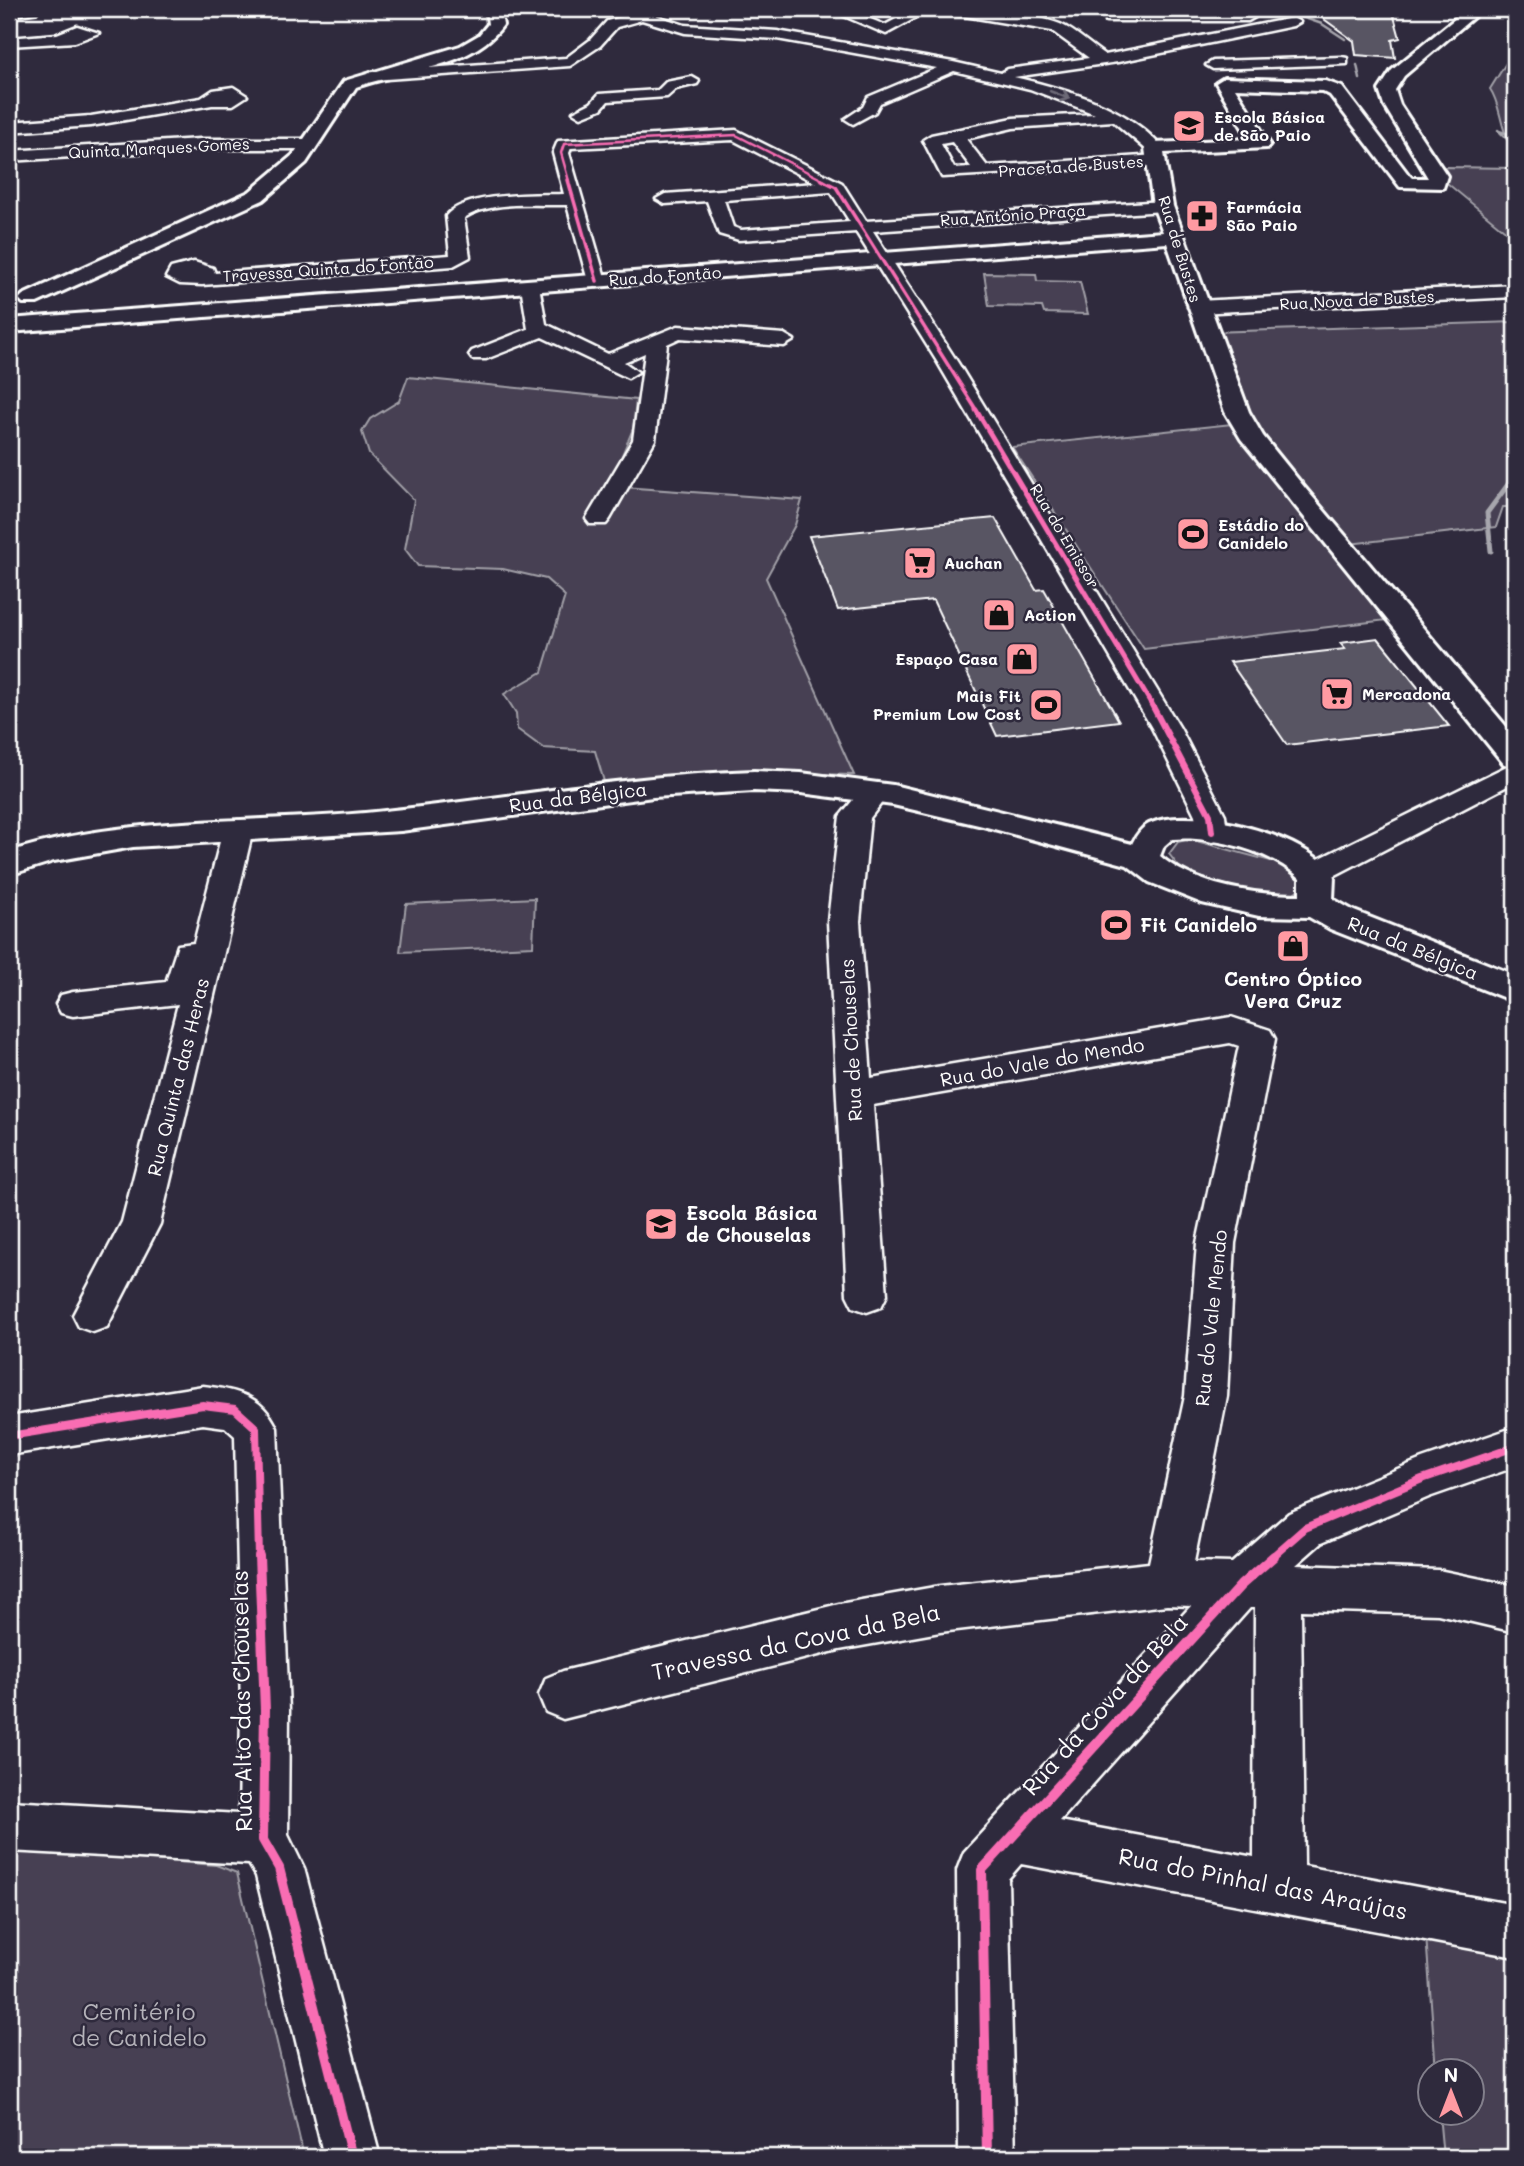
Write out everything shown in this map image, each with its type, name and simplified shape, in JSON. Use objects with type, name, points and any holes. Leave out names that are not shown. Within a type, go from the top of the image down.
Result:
[{"type":"main road","points":[[9,12],[31,9]]},
{"type":"main road","points":[[19,300],[72,283],[256,196],[292,168],[346,87],[372,76],[444,57],[481,41],[494,28],[497,15],[493,9]]},
{"type":"main road","points":[[1224,83],[1325,86],[1336,91],[1401,178],[1407,183],[1436,184],[1439,180],[1436,172],[1387,94],[1390,82],[1398,72],[1476,9]]},
{"type":"main road","points":[[1437,41],[1494,9]]},
{"type":"main road","points":[[1156,154],[1261,144],[1224,83]]},
{"type":"main road","name":"Rua de Bustes","points":[[1156,154],[1163,206],[1237,412],[1253,439],[1515,757]]},
{"type":"main road","name":"Rua do Fontão","points":[[9,326],[1174,237]]},
{"type":"main road","points":[[9,326],[33,322],[53,307],[72,283]]},
{"type":"main road","name":"Rua do Fontão","points":[[19,300],[87,317],[113,318]]},
{"type":"main road","name":"Rua da Bélgica","points":[[9,864],[54,849],[88,843],[228,830],[400,820],[623,790],[717,781],[815,784],[953,807],[1119,853],[1143,856],[1160,873],[1250,902],[1286,909],[1314,889]]},
{"type":"main road","name":"Rua da Bélgica","points":[[1143,856],[1149,840],[1168,828],[1212,832],[1280,850],[1301,860],[1314,889],[1342,920],[1515,989]]},
{"type":"street","points":[[626,9],[641,16],[699,30],[778,35],[953,66],[1035,86],[1118,117],[1156,154]]},
{"type":"street","points":[[835,9],[886,30],[892,43],[969,70]]},
{"type":"street","points":[[886,30],[925,9]]},
{"type":"street","points":[[947,9],[1057,28],[1102,60]]},
{"type":"street","points":[[1133,55],[1112,12],[1185,12],[1242,16],[1275,26]]},
{"type":"street","points":[[1185,12],[1224,83]]},
{"type":"street","points":[[372,76],[572,68],[612,23],[641,16]]},
{"type":"street","points":[[699,30],[745,16]]},
{"type":"street","points":[[778,35],[780,20]]},
{"type":"street","points":[[995,76],[1133,55],[1293,22]]},
{"type":"street","points":[[9,42],[66,29]]},
{"type":"street","points":[[1213,65],[1342,61]]},
{"type":"street","points":[[853,119],[870,109],[873,100],[953,66]]},
{"type":"street","points":[[588,142],[580,106],[596,106],[604,97],[662,94],[671,85],[692,81]]},
{"type":"street","name":"Quinta Marques Gomes","points":[[9,127],[111,118],[210,100]]},
{"type":"street","points":[[956,136],[1013,123],[1118,117]]},
{"type":"street","points":[[597,281],[561,153],[564,144],[736,135],[836,187]]},
{"type":"street","name":"Praceta de Bustes","points":[[983,171],[956,136],[931,140],[948,173],[983,171],[1156,154]]},
{"type":"street","name":"Quinta Marques Gomes","points":[[9,156],[209,144],[309,144]]},
{"type":"street","points":[[665,199],[836,187]]},
{"type":"street","name":"Rua do Emissor","points":[[836,187],[863,226],[1191,772],[1210,815],[1212,832]]},
{"type":"street","name":"Rua António Praça","points":[[714,196],[725,230],[740,235],[1163,206]]},
{"type":"street","name":"Travessa Quinta do Fontão","points":[[204,277],[232,278],[453,260],[461,257],[455,216],[461,211],[481,206],[575,199]]},
{"type":"street","points":[[530,286],[537,327],[650,384]]},
{"type":"street","name":"Rua Nova de Bustes","points":[[1198,307],[1515,291]]},
{"type":"street","points":[[479,355],[542,330]]},
{"type":"street","points":[[609,361],[678,332],[784,340]]},
{"type":"street","points":[[598,519],[644,440],[657,340]]},
{"type":"street","points":[[1314,889],[1515,771]]},
{"type":"street","name":"Rua de Chouselas","points":[[867,1295],[844,921],[855,816],[875,792]]},
{"type":"street","name":"Rua Quinta das Heras","points":[[73,1004],[180,992],[228,830]]},
{"type":"street","name":"Rua Quinta das Heras","points":[[93,1315],[141,1224],[228,830]]},
{"type":"street","name":"Rua do Vale do Mendo","points":[[854,1095],[1231,1030]]},
{"type":"street","name":"Rua do Vale Mendo","points":[[1167,1583],[1206,1396],[1216,1243],[1258,1039],[1231,1030]]},
{"type":"street","name":"Rua Alto das Chouselas","points":[[9,1436],[203,1405],[234,1409],[256,1428],[255,1469],[265,1710],[263,1840],[279,1868],[352,2157]]},
{"type":"street","name":"Rua da Cova da Bela","points":[[987,2157],[982,1870],[1259,1585],[1305,1528],[1422,1479],[1515,1447]]},
{"type":"street","name":"Travessa da Cova da Bela","points":[[563,1695],[839,1627],[940,1609],[1167,1583],[1438,1592],[1515,1609]]},
{"type":"street","points":[[1259,1585],[1279,1887]]},
{"type":"street","points":[[9,1826],[263,1840]]},
{"type":"street","name":"Rua do Pinhal das Araújas","points":[[1012,1838],[1515,1931]]},
{"type":"green space","points":[[1515,59],[1515,150],[1506,135],[1490,89],[1508,60]]},
{"type":"green space","points":[[1445,167],[1515,168],[1515,239],[1442,179]]},
{"type":"green space","points":[[984,273],[1036,274],[1037,281],[1080,282],[1088,314],[1044,313],[1042,307],[989,306]]},
{"type":"green space","points":[[1515,322],[1515,507],[1503,507],[1496,527],[1349,544],[1242,424],[1211,332]]},
{"type":"green space","points":[[408,377],[636,400],[633,429],[609,486],[802,500],[795,525],[766,578],[854,775],[773,773],[605,785],[595,751],[543,748],[517,729],[516,713],[504,694],[542,672],[565,596],[546,579],[503,569],[418,566],[405,549],[414,500],[369,454],[362,432],[370,419],[399,401]]},
{"type":"green space","name":"Estádio do Canidelo","points":[[1232,424],[1387,620],[1144,649],[1012,447]]},
{"type":"green space","points":[[1189,839],[1282,864],[1297,875],[1300,888],[1289,897],[1266,897],[1183,872],[1169,854],[1178,842]]},
{"type":"green space","points":[[535,898],[533,946],[400,952],[406,904]]},
{"type":"green space","name":"Cemitério de Canidelo","points":[[9,1849],[216,1865],[237,1873],[304,2157],[9,2157]]},
{"type":"green space","points":[[1425,1922],[1515,1943],[1515,2157],[1443,2157],[1440,2128],[1486,2128],[1486,2058],[1435,2058]]},
{"type":"building","points":[[1310,9],[1392,9],[1400,38],[1392,40],[1395,58],[1356,55],[1354,41]]},
{"type":"building","points":[[995,518],[1036,590],[1044,589],[1119,721],[997,736],[933,600],[838,610],[809,536]]},
{"type":"building","name":"Mercadona","points":[[1378,638],[1449,726],[1287,745],[1230,662],[1345,649],[1340,643]]},
{"type":"waterway","points":[[1293,14],[1322,24],[1345,39]]},
{"type":"waterway","points":[[1357,65],[1360,79]]},
{"type":"waterway","points":[[1499,131],[1515,136]]},
{"type":"waterway","points":[[1499,131],[1515,147]]},
{"type":"waterway","points":[[1491,551],[1487,513],[1515,475]]},
{"type":"cycle path","points":[[597,281],[561,153],[564,144],[736,135],[836,187],[948,363],[1166,728],[1210,815],[1212,832]]},
{"type":"cycle path","points":[[9,1436],[203,1405],[235,1409],[256,1428],[255,1469],[265,1710],[263,1840],[279,1868],[352,2157]]},
{"type":"cycle path","points":[[987,2157],[982,1870],[1241,1585],[1305,1528],[1422,1479],[1515,1447]]},
{"type":"place","name":"Escola Básica de São Paio","points":[[1189,126]]},
{"type":"place","name":"Farmácia São Paio","points":[[1202,216]]},
{"type":"place","name":"Estádio do Canidelo","points":[[1193,534]]},
{"type":"place","name":"Auchan","points":[[920,563]]},
{"type":"place","name":"Action","points":[[999,615]]},
{"type":"place","name":"Espaço Casa","points":[[1022,659]]},
{"type":"place","name":"Mercadona","points":[[1337,694]]},
{"type":"place","name":"Mais Fit Premium Low Cost","points":[[1046,705]]},
{"type":"place","name":"Fit Canidelo","points":[[1116,925]]},
{"type":"place","name":"Centro Óptico Vera Cruz","points":[[1293,946]]},
{"type":"place","name":"Escola Básica de Chouselas","points":[[661,1224]]}]
